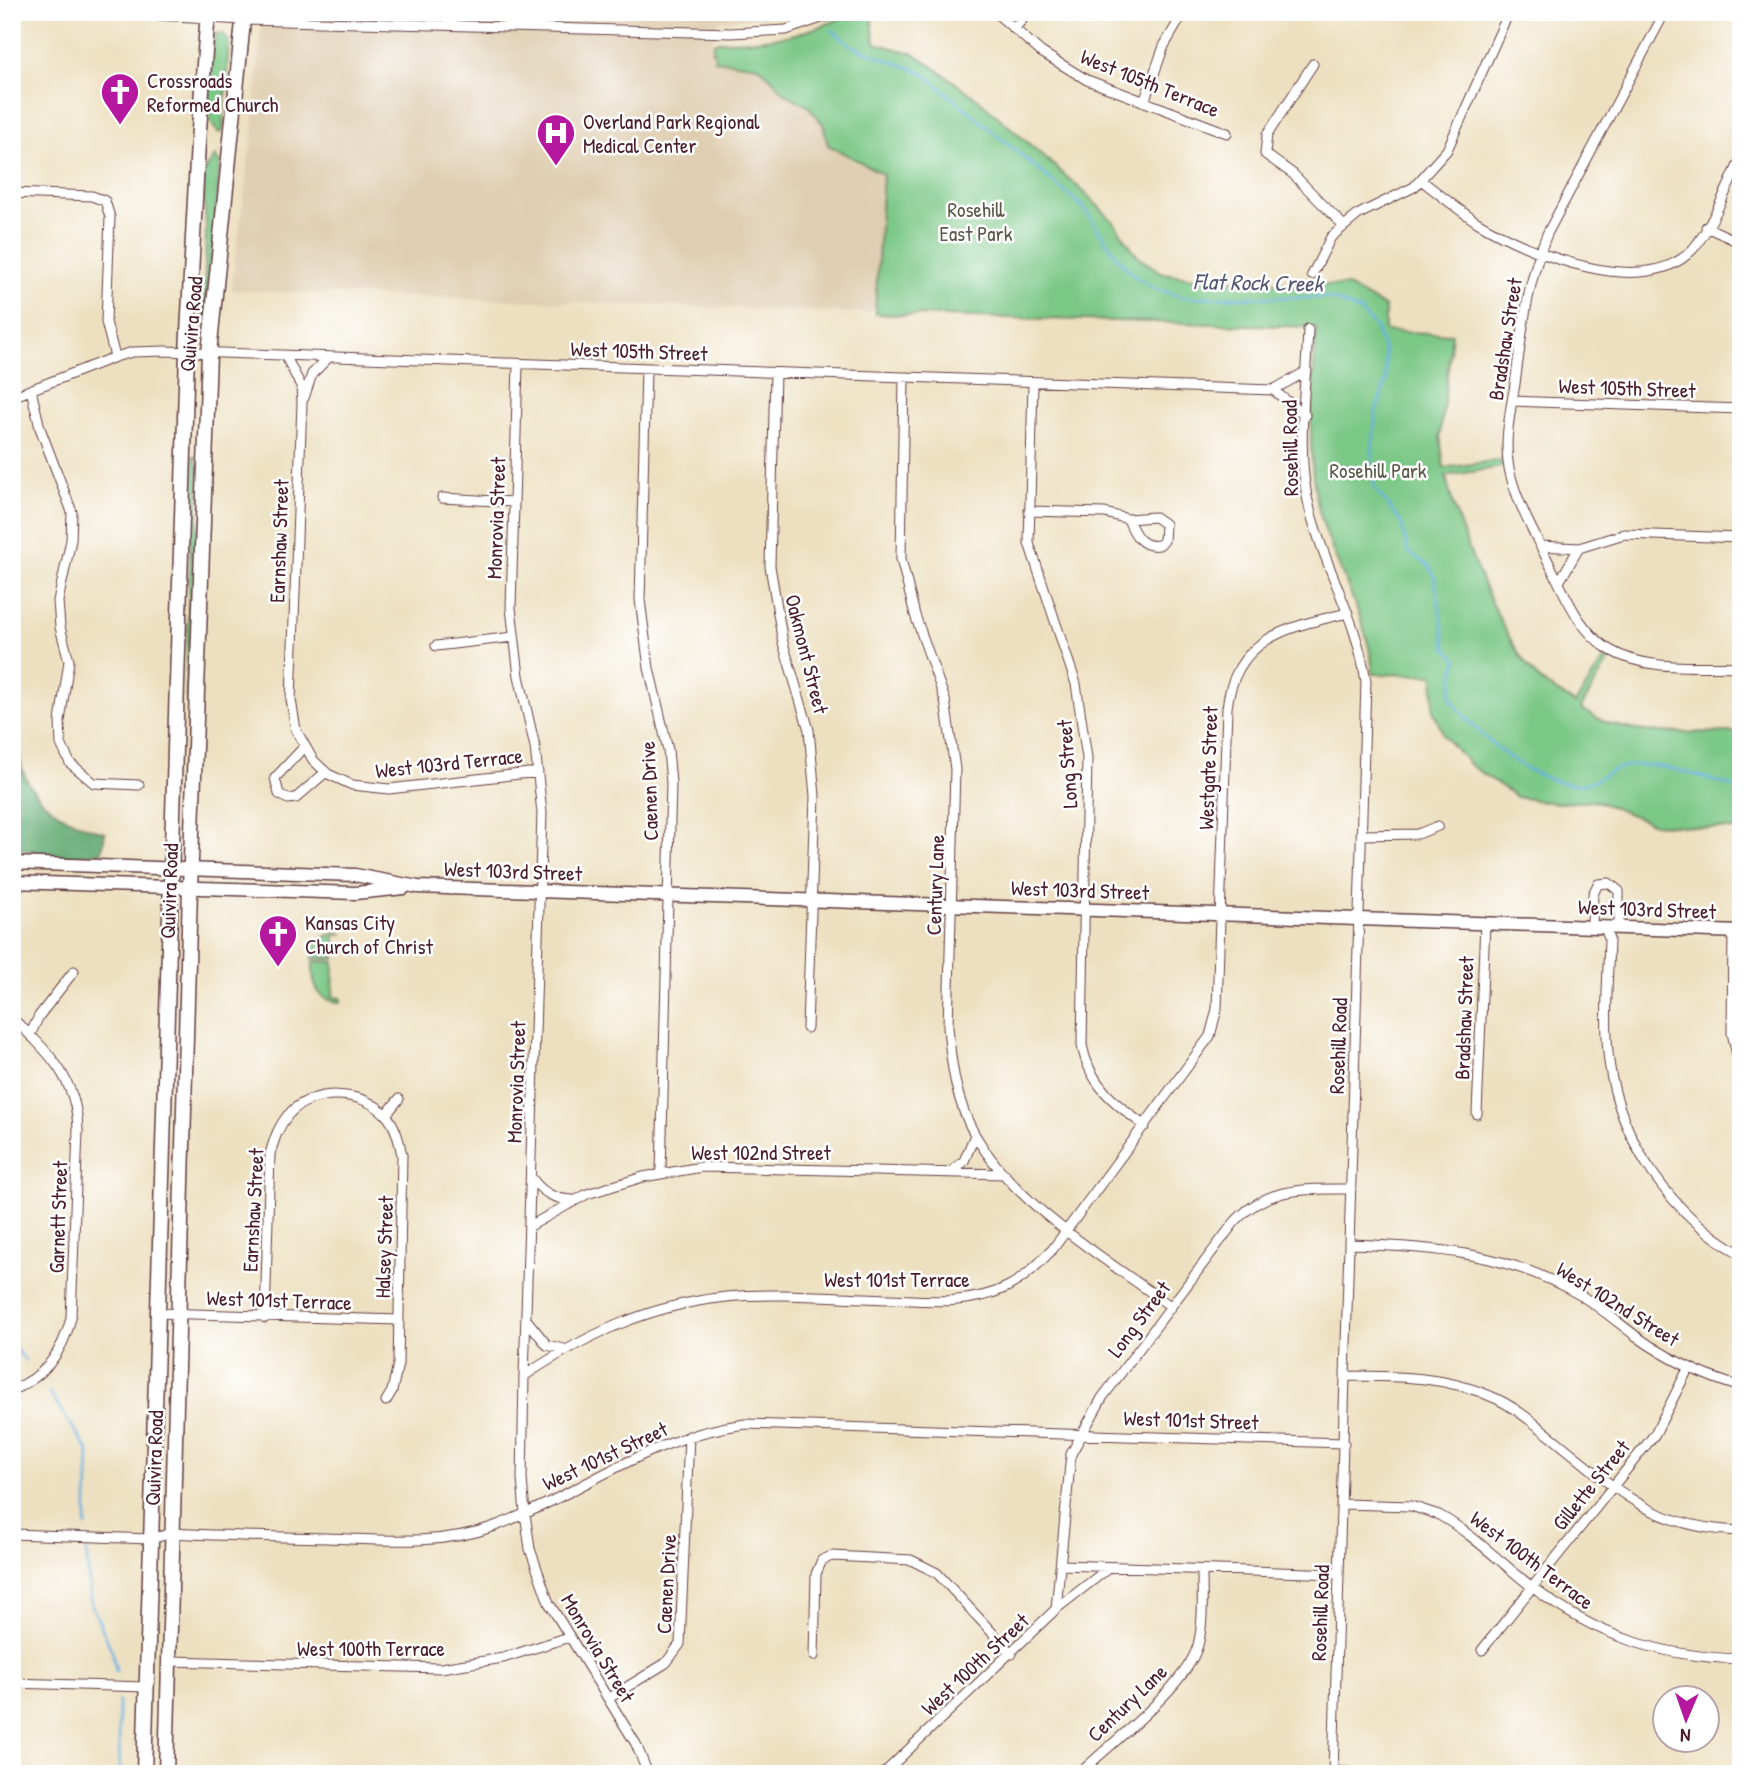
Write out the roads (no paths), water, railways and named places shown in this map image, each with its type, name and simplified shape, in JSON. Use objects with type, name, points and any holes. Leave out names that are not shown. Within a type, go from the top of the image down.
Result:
[{"type":"main road","name":"Quivira Road","points":[[144,1774],[187,352],[208,15]]},
{"type":"main road","name":"Quivira Road","points":[[166,1774],[190,888],[209,353],[244,16]]},
{"type":"main road","name":"West 103rd Street","points":[[12,863],[355,875],[418,887]]},
{"type":"main road","name":"West 103rd Street","points":[[12,881],[355,893],[418,887],[1737,931]]},
{"type":"street","points":[[104,12],[760,33],[809,25],[839,12]]},
{"type":"street","name":"West 105th Terrace","points":[[995,12],[1070,71],[1227,133]]},
{"type":"street","points":[[1014,29],[1029,12]]},
{"type":"street","points":[[1144,102],[1164,46],[1184,12]]},
{"type":"street","points":[[1312,275],[1322,249],[1344,226],[1359,214],[1404,194],[1421,180],[1447,149],[1458,131],[1509,12]]},
{"type":"street","name":"Bradshaw Street","points":[[1665,12],[1541,251],[1529,284],[1512,401],[1508,463],[1517,496],[1559,582],[1575,614],[1595,639],[1611,651],[1639,661],[1741,667]]},
{"type":"street","points":[[1313,64],[1267,135],[1265,153],[1293,174],[1344,226]]},
{"type":"street","points":[[1421,180],[1478,222],[1541,251],[1607,271],[1646,272],[1680,259],[1693,248],[1741,159]]},
{"type":"street","points":[[12,193],[92,196],[105,201],[110,217],[107,328],[116,357]]},
{"type":"street","points":[[1706,227],[1741,243]]},
{"type":"street","name":"Rosehill Road","points":[[1308,330],[1303,465],[1308,501],[1362,654],[1366,682],[1333,1772]]},
{"type":"street","name":"West 105th Street","points":[[12,397],[133,352],[1273,390]]},
{"type":"street","name":"Earnshaw Street","points":[[286,356],[300,386],[302,403],[292,680]]},
{"type":"street","name":"Earnshaw Street","points":[[302,403],[312,374],[328,358]]},
{"type":"street","name":"Monrovia Street","points":[[518,364],[511,574],[514,636],[538,772],[542,813],[524,1376],[522,1479],[525,1513],[530,1549],[539,1579],[569,1637],[636,1744],[648,1774]]},
{"type":"street","name":"Caenen Drive","points":[[646,369],[640,600],[649,668],[668,750],[671,810],[661,1173]]},
{"type":"street","points":[[1305,415],[1273,390],[1307,371]]},
{"type":"street","name":"Oakmont Street","points":[[775,373],[770,566],[778,622],[801,699],[813,765],[812,901],[807,1028]]},
{"type":"street","name":"Century Lane","points":[[904,378],[901,559],[915,615],[946,700],[955,769],[950,1054],[960,1100],[975,1135],[1015,1187],[1170,1307]]},
{"type":"street","name":"Long Street","points":[[1033,382],[1030,552],[1062,636],[1084,725],[1089,791],[1084,1055],[1099,1087],[1145,1126]]},
{"type":"street","points":[[31,390],[40,428],[72,512],[71,540],[58,601],[60,627],[69,661],[60,721],[61,744],[70,764],[94,783],[139,785]]},
{"type":"street","name":"West 105th Street","points":[[1512,401],[1741,409]]},
{"type":"street","points":[[442,498],[513,502]]},
{"type":"street","points":[[1029,511],[1105,513],[1128,519],[1146,516],[1161,520],[1167,530],[1164,541],[1160,545],[1145,544],[1139,540],[1128,519]]},
{"type":"street","points":[[1541,545],[1579,548],[1624,534],[1741,538]]},
{"type":"street","points":[[1559,582],[1579,548]]},
{"type":"street","name":"Westgate Street","points":[[1221,914],[1227,708],[1235,675],[1243,661],[1265,639],[1288,628],[1348,612]]},
{"type":"street","points":[[436,646],[514,636]]},
{"type":"street","name":"West 103rd Terrace","points":[[292,680],[292,711],[304,747],[326,772],[352,785],[389,789],[538,772]]},
{"type":"street","points":[[304,747],[275,778],[279,794],[288,799],[296,798],[326,772]]},
{"type":"street","points":[[1361,835],[1418,834],[1438,826]]},
{"type":"street","points":[[1592,926],[1593,894],[1598,884],[1609,883],[1619,891],[1619,928]]},
{"type":"street","name":"West 101st Terrace","points":[[524,1376],[564,1349],[629,1318],[690,1302],[766,1295],[940,1301],[975,1298],[1004,1288],[1026,1276],[1068,1229],[1210,1036],[1217,1009],[1221,914]]},
{"type":"street","name":"Bradshaw Street","points":[[1478,1114],[1485,923]]},
{"type":"street","points":[[1605,927],[1609,939],[1607,1036],[1610,1064],[1625,1121],[1661,1185],[1702,1228],[1741,1254]]},
{"type":"street","points":[[1737,931],[1732,1033],[1741,1072]]},
{"type":"street","points":[[30,1035],[39,1016],[74,971]]},
{"type":"street","name":"Garnett Street","points":[[12,1018],[64,1072],[78,1112],[71,1318],[64,1343],[47,1367],[28,1383],[12,1390]]},
{"type":"street","name":"Earnshaw Street","points":[[265,1318],[270,1154],[277,1130],[297,1107],[310,1099],[332,1095],[355,1097],[386,1115]]},
{"type":"street","points":[[386,1115],[399,1099]]},
{"type":"street","name":"Halsey Street","points":[[386,1115],[399,1139],[403,1171],[396,1378],[386,1401]]},
{"type":"street","points":[[951,1172],[964,1161],[975,1135]]},
{"type":"street","name":"West 102nd Street","points":[[530,1226],[575,1200],[623,1182],[661,1173],[731,1166],[1005,1174]]},
{"type":"street","points":[[531,1177],[540,1190],[558,1200],[575,1200]]},
{"type":"street","name":"Long Street","points":[[1061,1565],[1070,1454],[1101,1398],[1233,1224],[1254,1203],[1292,1189],[1351,1188]]},
{"type":"street","name":"West 102nd Street","points":[[1350,1244],[1461,1251],[1529,1270],[1582,1296],[1664,1355],[1741,1387]]},
{"type":"street","name":"West 101st Terrace","points":[[157,1313],[399,1320]]},
{"type":"street","points":[[526,1320],[547,1345],[564,1349]]},
{"type":"street","name":"Gillette Street","points":[[1482,1650],[1656,1434],[1689,1367]]},
{"type":"street","points":[[1345,1376],[1422,1378],[1471,1388],[1521,1413],[1638,1505],[1675,1522],[1700,1528],[1741,1531]]},
{"type":"street","name":"West 101st Street","points":[[12,1534],[151,1539],[173,1533],[422,1540],[481,1530],[525,1513],[639,1454],[689,1436],[712,1429],[770,1424],[1344,1443]]},
{"type":"street","name":"Caenen Drive","points":[[609,1698],[666,1663],[680,1644],[689,1436]]},
{"type":"street","name":"West 100th Terrace","points":[[1342,1504],[1411,1507],[1439,1515],[1532,1587],[1580,1620],[1629,1642],[1689,1656],[1741,1659]]},
{"type":"street","points":[[814,1656],[816,1574],[821,1560],[832,1556],[911,1560],[923,1564],[937,1573],[1012,1654]]},
{"type":"street","points":[[1061,1565],[1339,1574]]},
{"type":"street","name":"West 100th Street","points":[[883,1774],[1012,1654],[1056,1609],[1061,1565]]},
{"type":"street","points":[[1056,1609],[1110,1567]]},
{"type":"street","name":"Century Lane","points":[[1079,1774],[1176,1683],[1193,1659],[1200,1634],[1202,1570]]},
{"type":"street","name":"West 100th Terrace","points":[[169,1661],[441,1668],[503,1658],[569,1637]]},
{"type":"street","points":[[12,1683],[146,1687]]},
{"type":"street","points":[[1333,1772],[1371,1774]]},
{"type":"waterway","name":"Flat Rock Creek","points":[[832,30],[852,46],[923,73],[1083,207],[1119,260],[1137,278],[1156,289],[1183,297],[1330,298],[1361,312],[1376,328],[1385,354],[1386,381],[1376,412],[1372,449],[1374,487],[1402,524],[1408,552],[1429,566],[1435,579],[1446,647],[1457,660],[1450,697],[1490,742],[1526,768],[1565,783],[1589,783],[1620,768],[1650,765],[1741,789]]},
{"type":"waterway","points":[[12,1345],[25,1360]]},
{"type":"waterway","points":[[49,1392],[89,1452],[86,1526]]},
{"type":"waterway","points":[[86,1549],[91,1604],[112,1651],[116,1671]]},
{"type":"waterway","points":[[118,1701],[120,1774]]},
{"type":"place","name":"Crossroads Reformed Church","points":[[120,126]]},
{"type":"place","name":"Overland Park Regional Medical Center","points":[[556,167]]},
{"type":"place","name":"Kansas City Church of Christ","points":[[278,968]]},
{"type":"park label","name":"Rosehill East Park","points":[[976,221]]},
{"type":"park label","name":"Rosehill Park","points":[[1378,470]]}]
